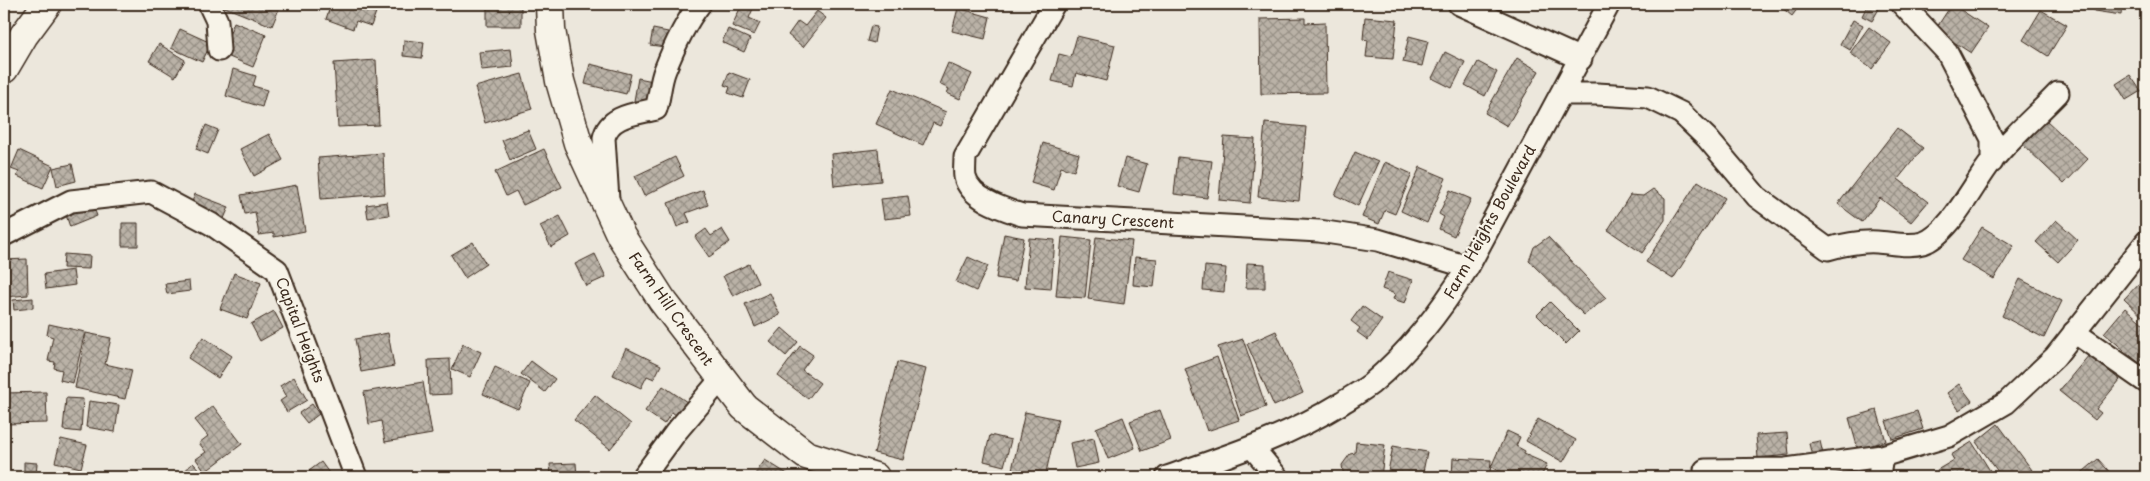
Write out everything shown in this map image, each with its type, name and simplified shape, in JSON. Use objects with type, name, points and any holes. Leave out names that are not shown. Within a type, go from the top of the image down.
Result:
[{"type":"street","points":[[4,69],[24,35],[48,4]]},
{"type":"street","points":[[209,4],[217,21],[219,50]]},
{"type":"street","name":"Farm Hill Crescent","points":[[550,4],[551,30],[560,81],[578,143],[621,236],[662,300],[744,407],[806,455],[875,477]]},
{"type":"street","name":"Canary Crescent","points":[[1054,4],[965,157],[966,178],[980,198],[1022,215],[1319,231],[1378,240],[1468,267]]},
{"type":"street","points":[[1459,4],[1580,59]]},
{"type":"street","name":"Farm Heights Boulevard","points":[[1167,477],[1253,448],[1315,420],[1370,385],[1405,352],[1444,306],[1468,267],[1609,4]]},
{"type":"street","points":[[1902,4],[1947,52],[1992,139],[1992,162]]},
{"type":"street","points":[[609,211],[604,138],[606,128],[612,121],[656,109],[664,72],[692,8]]},
{"type":"street","points":[[1561,94],[1648,97],[1681,113],[1708,138],[1757,197],[1828,249],[1851,242],[1901,245],[1924,243],[1942,229],[1964,203],[1992,162],[2058,93]]},
{"type":"street","name":"Capital Heights","points":[[4,235],[71,201],[151,192],[211,224],[277,270],[356,477]]},
{"type":"street","points":[[1706,469],[1786,470],[1881,467],[1948,436],[2006,404],[2055,357],[2146,242]]},
{"type":"street","points":[[2074,332],[2132,370],[2146,382]]},
{"type":"street","points":[[644,477],[676,432],[721,379]]},
{"type":"street","points":[[1253,448],[1277,477]]},
{"type":"building","points":[[217,4],[281,4],[272,26]]},
{"type":"building","points":[[331,4],[379,4],[371,26],[356,21],[353,29],[326,19]]},
{"type":"building","points":[[487,4],[521,4],[521,26],[487,26]]},
{"type":"building","points":[[742,4],[755,4],[749,18],[760,23],[754,35],[732,26]]},
{"type":"building","points":[[1784,4],[1801,4],[1792,16],[1781,7]]},
{"type":"building","points":[[1868,4],[1880,7],[1872,21],[1862,16]]},
{"type":"building","points":[[1952,4],[1988,28],[1971,53],[1935,30]]},
{"type":"building","points":[[2095,4],[2122,4],[2121,15],[2094,11]]},
{"type":"building","points":[[958,8],[990,17],[985,39],[952,31]]},
{"type":"building","points":[[2041,10],[2067,25],[2048,56],[2023,40]]},
{"type":"building","points":[[817,11],[826,18],[803,47],[788,35],[798,21],[805,26]]},
{"type":"building","points":[[1365,17],[1397,20],[1393,59],[1366,57],[1368,40],[1363,39]]},
{"type":"building","points":[[1305,18],[1305,23],[1325,22],[1326,93],[1261,94],[1260,19]]},
{"type":"building","points":[[1853,20],[1863,25],[1850,50],[1840,44]]},
{"type":"building","points":[[234,22],[266,35],[253,67],[222,54]]},
{"type":"building","points":[[871,26],[877,27],[874,43],[867,41]]},
{"type":"building","points":[[1869,27],[1891,43],[1872,69],[1850,53]]},
{"type":"building","points":[[180,29],[211,43],[202,62],[171,48]]},
{"type":"building","points":[[653,29],[668,32],[665,47],[650,45]]},
{"type":"building","points":[[728,29],[750,39],[744,52],[722,42]]},
{"type":"building","points":[[1077,36],[1115,45],[1106,81],[1076,73],[1073,86],[1052,81],[1059,54],[1071,57]]},
{"type":"building","points":[[1409,36],[1428,41],[1422,66],[1403,62]]},
{"type":"building","points":[[404,40],[424,42],[422,58],[403,56]]},
{"type":"building","points":[[159,44],[185,60],[175,77],[149,61]]},
{"type":"building","points":[[511,49],[513,67],[481,70],[479,52]]},
{"type":"building","points":[[1445,52],[1465,62],[1452,88],[1432,78]]},
{"type":"building","points":[[1517,58],[1539,71],[1507,126],[1485,113]]},
{"type":"building","points":[[376,60],[379,125],[338,127],[334,63]]},
{"type":"building","points":[[1478,62],[1497,72],[1485,96],[1465,85]]},
{"type":"building","points":[[948,63],[972,74],[960,99],[947,93],[949,89],[939,84]]},
{"type":"building","points":[[590,64],[631,74],[626,94],[585,84]]},
{"type":"building","points":[[233,69],[256,76],[253,86],[267,90],[262,107],[226,96]]},
{"type":"building","points":[[729,72],[750,80],[743,98],[728,93],[730,87],[724,85]]},
{"type":"building","points":[[522,74],[532,109],[485,123],[475,87]]},
{"type":"building","points":[[2130,75],[2141,91],[2126,100],[2116,84]]},
{"type":"building","points":[[638,78],[653,81],[649,103],[634,101]]},
{"type":"building","points":[[892,89],[946,112],[940,126],[933,123],[923,145],[876,124]]},
{"type":"building","points":[[2046,120],[2088,159],[2064,184],[2023,145]]},
{"type":"building","points":[[1265,123],[1306,127],[1299,201],[1258,197]]},
{"type":"building","points":[[206,125],[218,130],[208,154],[196,149]]},
{"type":"building","points":[[1897,128],[1923,148],[1898,179],[1928,202],[1911,222],[1880,198],[1862,222],[1838,204]]},
{"type":"building","points":[[528,130],[536,149],[510,160],[502,140]]},
{"type":"building","points":[[269,134],[283,160],[254,176],[240,149]]},
{"type":"building","points":[[1224,137],[1255,139],[1250,203],[1219,200]]},
{"type":"building","points":[[1043,143],[1079,154],[1074,171],[1061,167],[1054,190],[1031,183]]},
{"type":"building","points":[[544,149],[562,187],[523,205],[516,191],[506,196],[495,172]]},
{"type":"building","points":[[878,149],[881,181],[834,186],[831,154]]},
{"type":"building","points":[[19,150],[53,166],[43,188],[17,176],[19,172],[11,169]]},
{"type":"building","points":[[1355,152],[1378,162],[1358,206],[1335,195]]},
{"type":"building","points":[[383,153],[385,194],[321,199],[318,158]]},
{"type":"building","points":[[675,157],[684,176],[644,196],[635,176]]},
{"type":"building","points":[[1178,157],[1212,161],[1207,198],[1174,194]]},
{"type":"building","points":[[1125,158],[1147,164],[1139,192],[1117,186]]},
{"type":"building","points":[[1385,162],[1412,174],[1395,214],[1385,210],[1379,224],[1362,217]]},
{"type":"building","points":[[72,164],[76,181],[57,186],[53,168]]},
{"type":"building","points":[[1420,167],[1446,178],[1427,223],[1401,211]]},
{"type":"building","points":[[1698,181],[1725,198],[1673,279],[1646,262]]},
{"type":"building","points":[[297,185],[305,231],[274,237],[274,233],[259,235],[255,212],[245,214],[241,195]]},
{"type":"building","points":[[1653,189],[1665,198],[1665,220],[1642,253],[1608,230],[1630,195],[1643,196]]},
{"type":"building","points":[[703,190],[708,205],[686,213],[690,222],[677,227],[668,203]]},
{"type":"building","points":[[1450,190],[1471,199],[1454,236],[1439,229],[1444,217],[1439,214]]},
{"type":"building","points":[[195,194],[229,207],[223,221],[190,207]]},
{"type":"building","points":[[908,196],[911,216],[884,219],[881,199]]},
{"type":"building","points":[[387,202],[389,215],[368,218],[366,205]]},
{"type":"building","points":[[93,205],[97,216],[70,227],[66,215]]},
{"type":"building","points":[[560,216],[570,236],[551,247],[540,226]]},
{"type":"building","points":[[2056,220],[2078,240],[2058,262],[2036,242]]},
{"type":"building","points":[[122,223],[138,223],[138,246],[122,246]]},
{"type":"building","points":[[1982,227],[2014,246],[1994,279],[1961,260]]},
{"type":"building","points":[[706,229],[711,236],[722,229],[730,242],[709,257],[695,237]]},
{"type":"building","points":[[1004,234],[1024,238],[1016,281],[996,278]]},
{"type":"building","points":[[1062,237],[1091,240],[1085,298],[1056,296]]},
{"type":"building","points":[[1096,237],[1132,241],[1124,304],[1088,299]]},
{"type":"building","points":[[1548,237],[1606,298],[1584,315],[1529,261],[1534,247]]},
{"type":"building","points":[[1029,238],[1055,240],[1051,289],[1025,287]]},
{"type":"building","points":[[473,242],[486,264],[465,278],[451,255]]},
{"type":"building","points":[[64,254],[90,256],[89,269],[63,268]]},
{"type":"building","points":[[595,254],[606,277],[586,286],[575,264]]},
{"type":"building","points":[[968,257],[988,266],[976,291],[956,282]]},
{"type":"building","points":[[1135,257],[1157,259],[1154,287],[1133,285]]},
{"type":"building","points":[[27,259],[28,295],[4,297],[4,260]]},
{"type":"building","points":[[1247,263],[1265,264],[1265,288],[1246,288]]},
{"type":"building","points":[[749,264],[758,283],[733,296],[723,276]]},
{"type":"building","points":[[1205,266],[1226,268],[1224,292],[1203,290]]},
{"type":"building","points":[[73,270],[75,285],[46,289],[44,274]]},
{"type":"building","points":[[1388,272],[1413,280],[1405,303],[1393,299],[1395,294],[1382,289]]},
{"type":"building","points":[[234,273],[261,283],[247,319],[220,309]]},
{"type":"building","points":[[2020,279],[2062,301],[2044,338],[2002,316]]},
{"type":"building","points":[[2143,279],[2146,281],[2146,320],[2124,299]]},
{"type":"building","points":[[189,281],[190,291],[167,294],[165,284]]},
{"type":"building","points":[[770,293],[780,315],[755,327],[745,304]]},
{"type":"building","points":[[33,298],[33,308],[14,310],[13,300]]},
{"type":"building","points":[[1550,302],[1579,331],[1566,344],[1537,315]]},
{"type":"building","points":[[1362,306],[1382,320],[1368,340],[1357,332],[1360,328],[1351,321]]},
{"type":"building","points":[[2125,308],[2146,326],[2146,355],[2139,363],[2104,333]]},
{"type":"building","points":[[274,311],[283,328],[260,341],[251,324]]},
{"type":"building","points":[[49,324],[85,332],[73,383],[60,380],[62,370],[54,368],[55,362],[48,361],[53,337],[47,335]]},
{"type":"building","points":[[782,328],[798,342],[786,356],[770,342]]},
{"type":"building","points":[[1276,331],[1303,393],[1274,406],[1247,344]]},
{"type":"building","points":[[86,333],[111,338],[105,364],[132,370],[125,399],[75,388]]},
{"type":"building","points":[[388,333],[394,366],[361,372],[355,339]]},
{"type":"building","points":[[203,337],[232,356],[218,378],[188,358]]},
{"type":"building","points":[[1243,339],[1266,407],[1241,416],[1218,347]]},
{"type":"building","points":[[463,344],[481,352],[470,377],[452,369]]},
{"type":"building","points":[[800,346],[813,355],[802,370],[820,383],[808,399],[778,376]]},
{"type":"building","points":[[626,348],[661,365],[654,379],[647,376],[641,388],[613,375]]},
{"type":"building","points":[[2089,355],[2120,380],[2096,409],[2101,413],[2095,420],[2059,391]]},
{"type":"building","points":[[1217,357],[1239,420],[1207,431],[1185,369]]},
{"type":"building","points":[[450,359],[451,394],[429,395],[428,360]]},
{"type":"building","points":[[531,361],[555,379],[545,392],[521,374]]},
{"type":"building","points":[[897,362],[926,369],[903,460],[874,453]]},
{"type":"building","points":[[495,367],[530,383],[518,409],[483,394]]},
{"type":"building","points":[[294,377],[307,400],[287,412],[280,401],[286,397],[280,386]]},
{"type":"building","points":[[423,382],[432,434],[385,442],[381,421],[369,424],[364,392]]},
{"type":"building","points":[[1959,384],[1972,401],[1959,410],[1947,393]]},
{"type":"building","points":[[663,386],[687,402],[677,416],[672,412],[664,424],[645,411]]},
{"type":"building","points":[[46,392],[47,423],[4,424],[4,393]]},
{"type":"building","points":[[595,395],[631,424],[610,449],[574,420]]},
{"type":"building","points":[[66,398],[83,399],[81,432],[63,430]]},
{"type":"building","points":[[89,401],[119,405],[115,432],[86,427]]},
{"type":"building","points":[[312,404],[319,414],[307,423],[299,413]]},
{"type":"building","points":[[213,406],[242,444],[205,472],[196,459],[206,452],[199,443],[208,436],[195,420]]},
{"type":"building","points":[[1160,410],[1171,440],[1142,451],[1130,421]]},
{"type":"building","points":[[1877,410],[1886,441],[1858,449],[1849,418]]},
{"type":"building","points":[[1917,411],[1923,429],[1892,439],[1886,421]]},
{"type":"building","points":[[1025,412],[1058,419],[1045,477],[1011,474]]},
{"type":"building","points":[[1123,417],[1135,448],[1108,459],[1096,428]]},
{"type":"building","points":[[1538,419],[1576,440],[1563,462],[1526,441]]},
{"type":"building","points":[[1998,424],[2032,470],[2022,477],[2002,477],[1976,442]]},
{"type":"building","points":[[1507,431],[1520,437],[1516,446],[1525,451],[1524,454],[1547,464],[1541,477],[1509,477],[1491,467]]},
{"type":"building","points":[[1787,433],[1789,455],[1758,458],[1756,435]]},
{"type":"building","points":[[990,435],[1011,440],[1004,466],[984,461]]},
{"type":"building","points":[[1094,438],[1099,463],[1075,468],[1070,443]]},
{"type":"building","points":[[61,439],[87,445],[81,468],[55,462]]},
{"type":"building","points":[[1820,441],[1823,454],[1812,457],[1809,443]]},
{"type":"building","points":[[1356,442],[1385,445],[1381,477],[1352,477],[1343,472],[1342,465],[1350,454],[1355,453]]},
{"type":"building","points":[[1972,442],[1994,477],[1941,477],[1937,470],[1954,460],[1951,455]]},
{"type":"building","points":[[1393,446],[1427,452],[1422,477],[1387,477]]},
{"type":"building","points":[[1453,458],[1491,460],[1490,477],[1452,477]]},
{"type":"building","points":[[2098,459],[2114,477],[2077,477]]},
{"type":"building","points":[[765,460],[789,475],[788,477],[753,477]]},
{"type":"building","points":[[24,462],[37,463],[36,477],[24,477]]},
{"type":"building","points":[[321,462],[329,473],[324,477],[314,477],[309,471]]},
{"type":"building","points":[[193,463],[205,476],[178,477]]},
{"type":"building","points":[[576,463],[577,477],[551,477],[550,464]]}]
